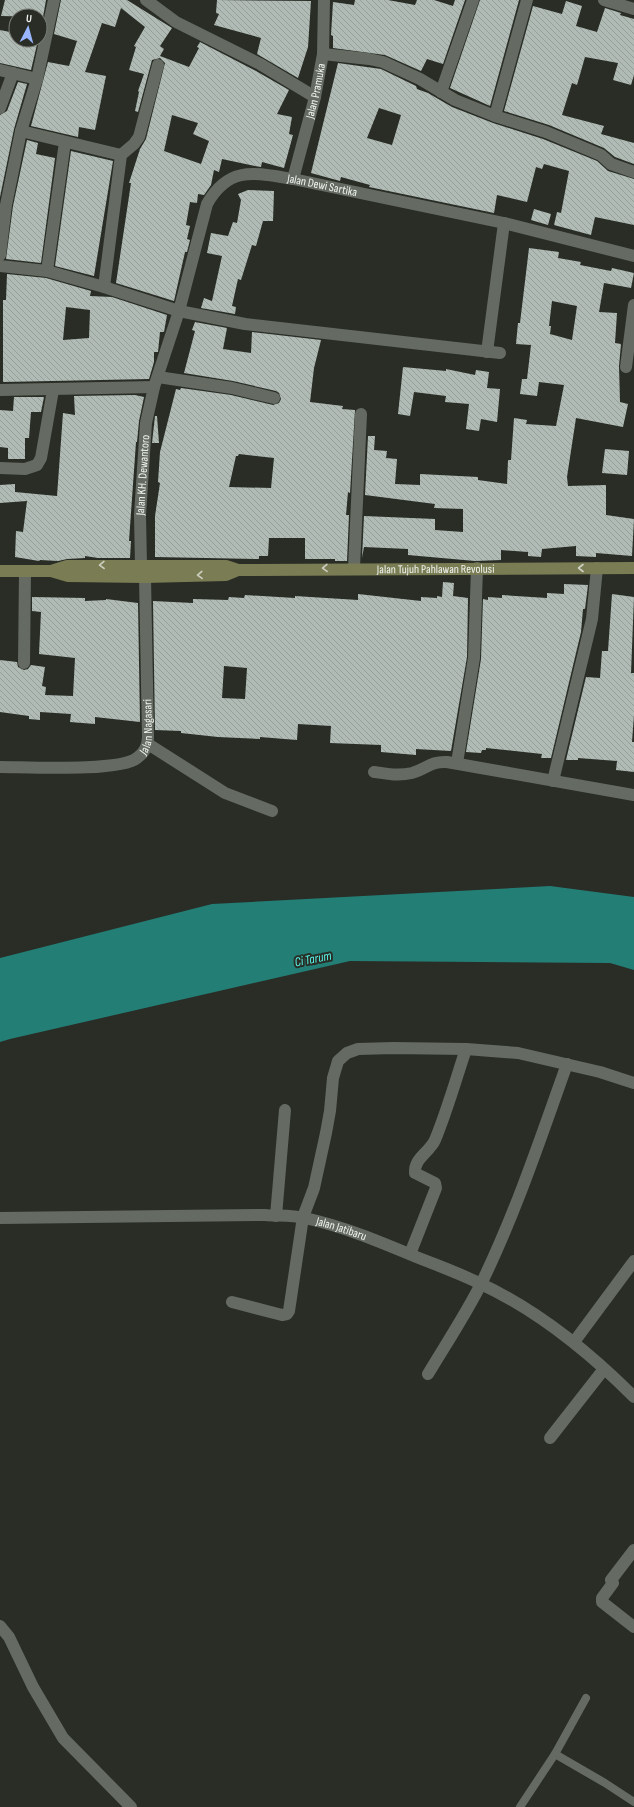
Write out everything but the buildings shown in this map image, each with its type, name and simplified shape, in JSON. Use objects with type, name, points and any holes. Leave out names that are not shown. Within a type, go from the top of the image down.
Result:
[{"type":"main road","name":"Jalan Tujuh Pahlawan Revolusi","points":[[0,571],[51,571],[67,566],[141,565],[226,566],[238,570],[354,568],[634,568]]},
{"type":"main road","name":"Jalan Tujuh Pahlawan Revolusi","points":[[51,571],[68,576],[144,577],[226,575],[238,570]]},
{"type":"street","points":[[0,255],[6,205],[21,131],[37,79],[54,0]]},
{"type":"street","points":[[146,0],[176,22],[260,64],[316,97]]},
{"type":"street","name":"Jalan Pramuka","points":[[293,179],[316,97],[323,54],[324,0]]},
{"type":"street","points":[[441,92],[473,0]]},
{"type":"street","points":[[495,116],[527,0]]},
{"type":"street","points":[[604,0],[634,9]]},
{"type":"street","points":[[323,54],[377,60],[420,79],[455,100],[495,116],[546,132],[601,155],[611,164],[634,172]]},
{"type":"street","points":[[104,287],[121,155],[134,144],[139,137],[158,65]]},
{"type":"street","points":[[0,70],[37,79]]},
{"type":"street","points":[[0,108],[13,73]]},
{"type":"street","points":[[21,131],[121,155]]},
{"type":"street","points":[[48,271],[65,142]]},
{"type":"street","name":"Jalan Dewi Sartika","points":[[156,382],[179,311],[207,204],[212,194],[224,182],[239,175],[260,174],[293,179],[504,223],[634,256]]},
{"type":"street","points":[[487,352],[504,223]]},
{"type":"street","points":[[0,266],[48,271],[179,311],[245,324],[500,353]]},
{"type":"street","points":[[626,367],[634,305]]},
{"type":"street","points":[[0,390],[53,390],[156,382],[232,388],[274,398]]},
{"type":"street","name":"Jalan KH. Dewantoro","points":[[141,565],[140,515],[143,458],[146,423],[156,382]]},
{"type":"street","points":[[0,468],[25,469],[38,465],[41,458],[53,390]]},
{"type":"street","points":[[354,568],[361,414]]},
{"type":"street","points":[[457,763],[474,658],[478,568]]},
{"type":"street","points":[[553,781],[592,619],[598,568]]},
{"type":"street","points":[[24,663],[25,572]]},
{"type":"street","name":"Jalan Nagasari","points":[[0,767],[110,766],[130,762],[138,758],[148,744],[144,577]]},
{"type":"street","points":[[148,744],[226,792],[272,811]]},
{"type":"street","points":[[374,772],[398,775],[413,772],[430,763],[439,761],[634,795]]},
{"type":"street","points":[[410,1254],[436,1188],[435,1183],[415,1174],[415,1168],[418,1160],[434,1141],[466,1048]]},
{"type":"street","points":[[232,1302],[277,1314],[286,1314],[290,1306],[304,1218],[314,1188],[326,1134],[333,1078],[338,1061],[347,1053],[358,1049],[466,1048],[518,1053],[600,1072],[634,1083]]},
{"type":"street","points":[[428,1374],[481,1284],[507,1226],[567,1064]]},
{"type":"street","points":[[276,1216],[285,1110]]},
{"type":"street","name":"Jalan Jatibaru","points":[[0,1218],[110,1215],[276,1216],[304,1218],[368,1236],[481,1284],[550,1323],[574,1342],[634,1397]]},
{"type":"street","points":[[574,1342],[634,1260]]},
{"type":"street","points":[[550,1438],[604,1370]]},
{"type":"street","points":[[634,1550],[611,1580],[613,1583],[602,1598],[602,1602],[634,1626]]},
{"type":"street","points":[[0,1626],[8,1637],[33,1687],[63,1738],[131,1807]]},
{"type":"lane","points":[[520,1807],[555,1754],[586,1698]]},
{"type":"lane","points":[[555,1754],[634,1802]]},
{"type":"water","name":"Ci Tarum","points":[[550,886],[634,897],[634,970],[610,963],[350,961],[0,1042],[0,958],[212,904]]}]
